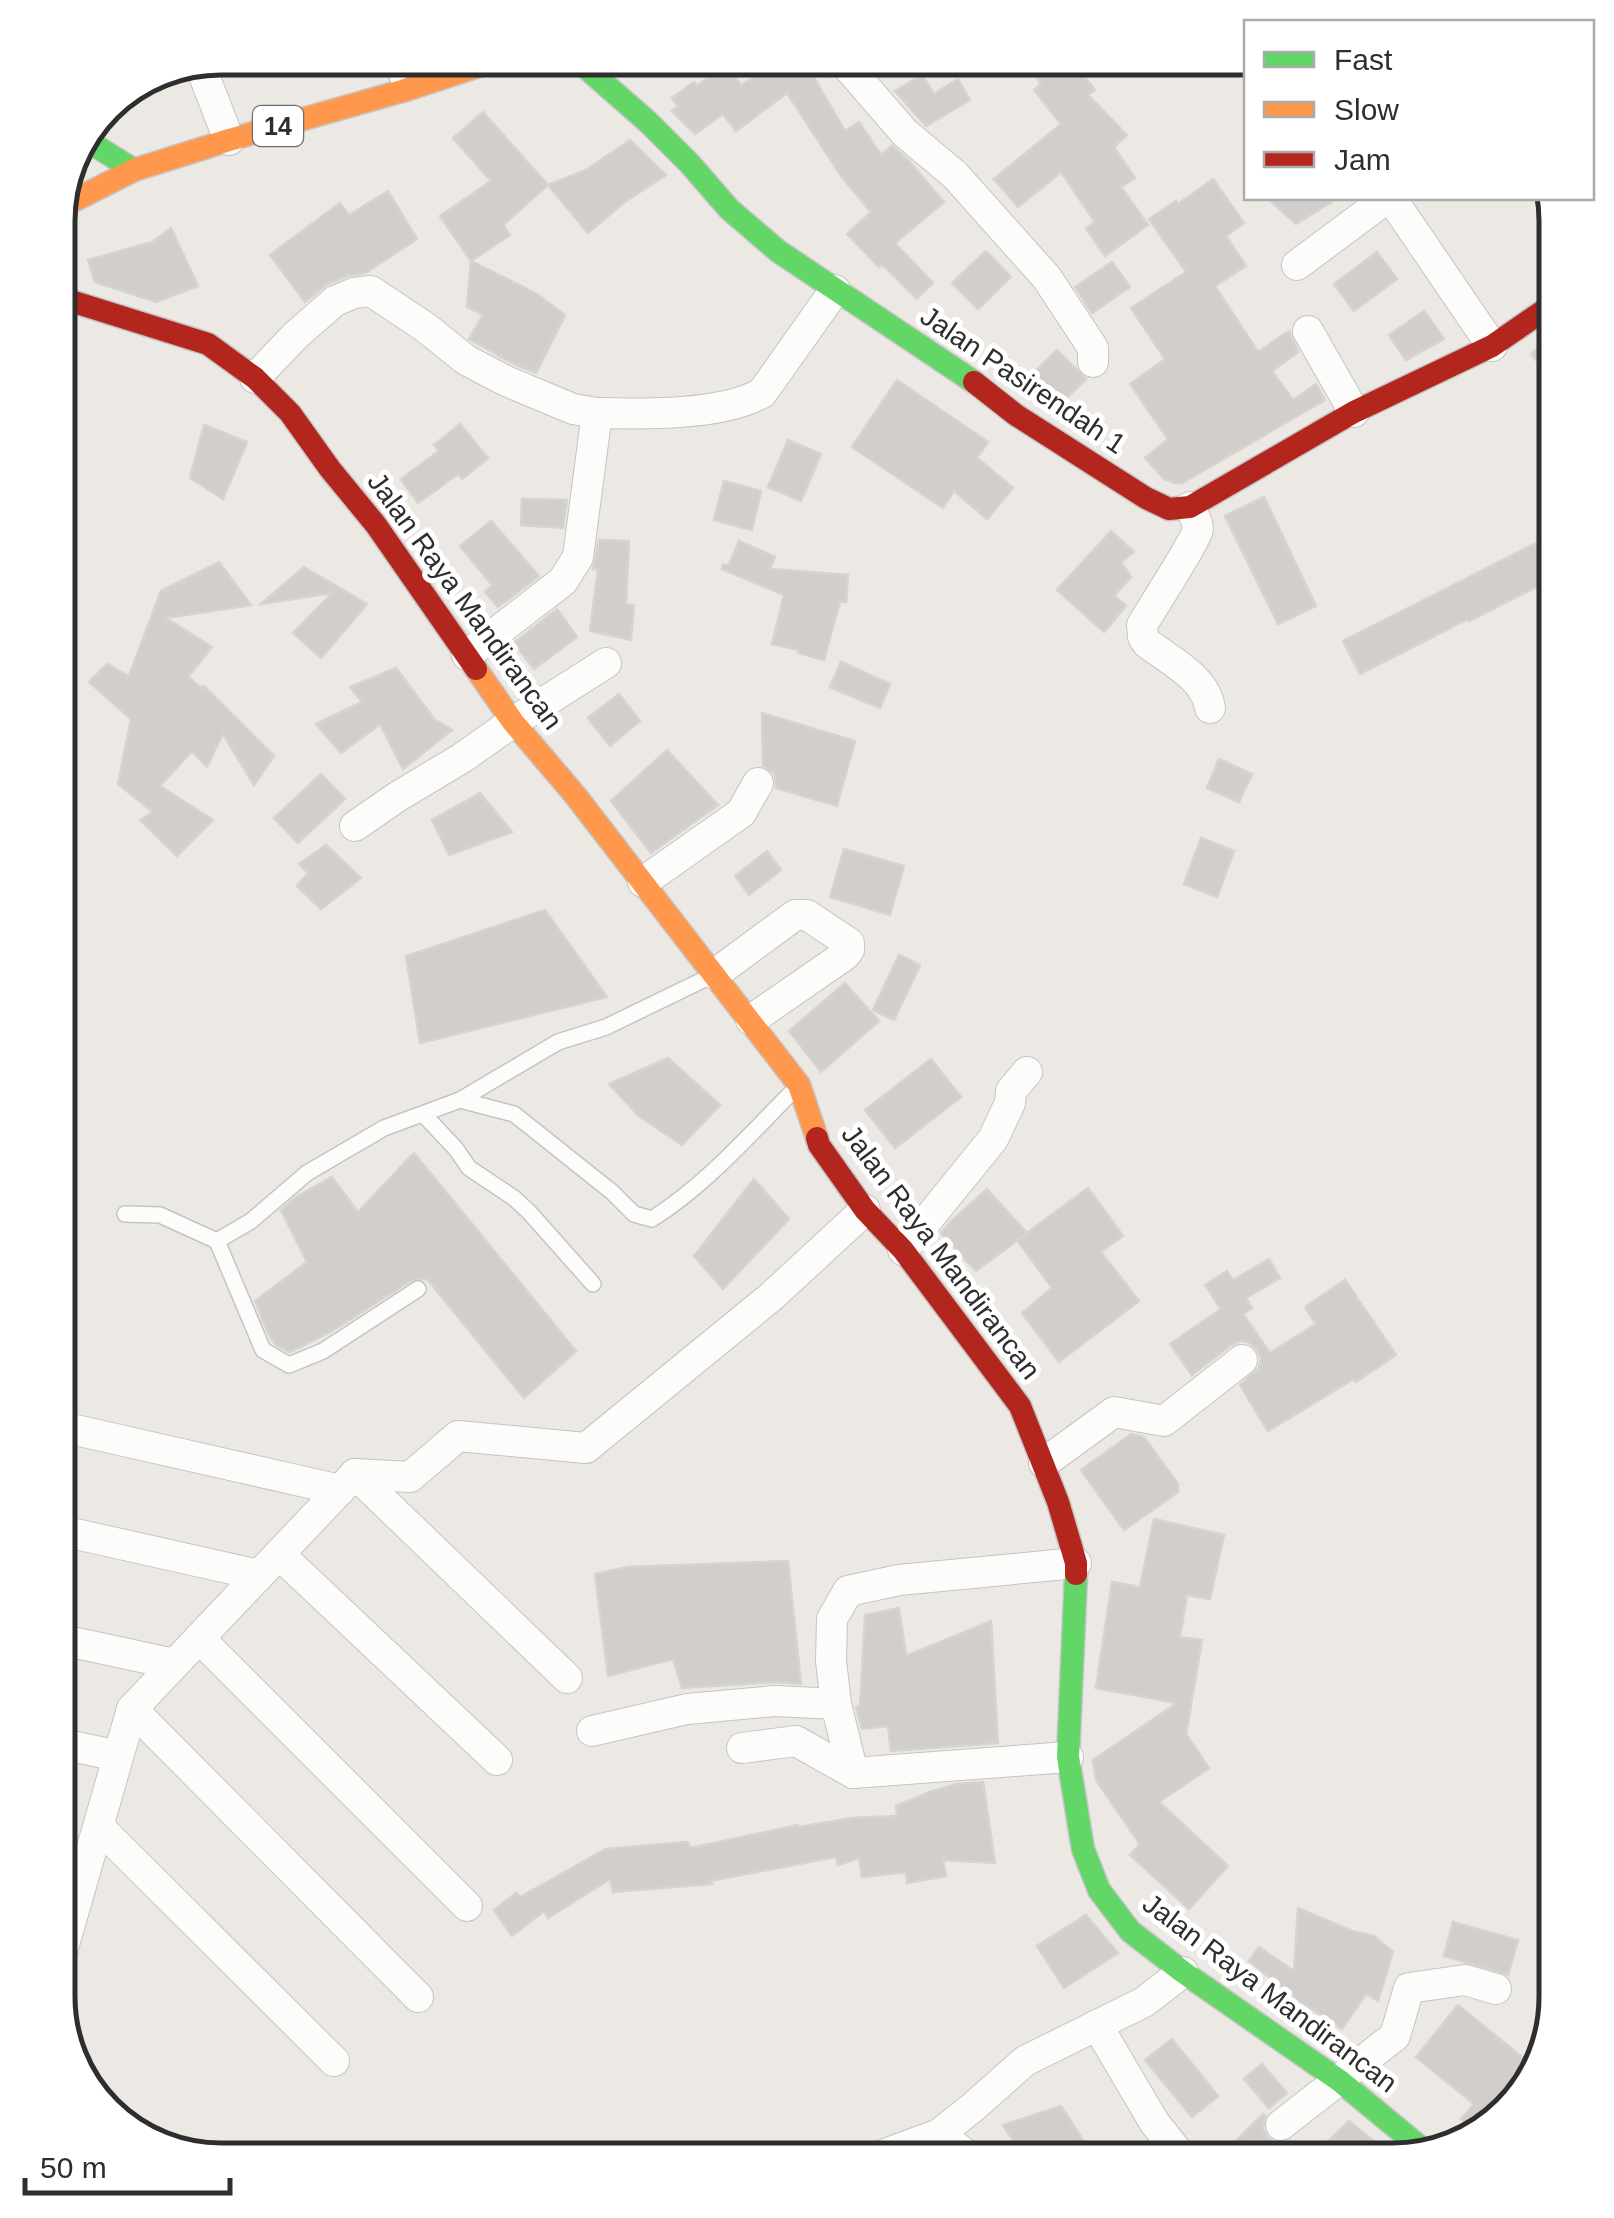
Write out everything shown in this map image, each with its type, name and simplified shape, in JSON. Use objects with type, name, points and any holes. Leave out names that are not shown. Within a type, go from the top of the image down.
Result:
[{"type":"main road","name":"14","points":[[77,199],[134,170],[451,75]]},
{"type":"main road","name":"Jalan Pasirendah 1","points":[[594,75],[648,122],[729,209],[778,251],[957,368],[1016,415],[1146,498],[1168,509],[1190,507]]},
{"type":"main road","points":[[96,146],[134,170]]},
{"type":"main road","name":"Jalan Raya Mandirancan","points":[[75,302],[208,344],[255,378],[290,413],[376,525],[513,722],[643,882],[799,1085],[819,1145],[865,1210],[903,1250],[1020,1406],[1044,1463],[1076,1563],[1068,1757],[1084,1848],[1098,1890],[1130,1931],[1340,2081],[1413,2142]]},
{"type":"main road","points":[[1190,507],[1354,412],[1492,346],[1539,314]]},
{"type":"street","points":[[857,75],[904,133],[955,175],[1047,278],[1094,348],[1094,362]]},
{"type":"street","points":[[204,76],[229,140]]},
{"type":"street","points":[[1297,265],[1386,200]]},
{"type":"street","points":[[1390,200],[1492,346]]},
{"type":"street","points":[[255,378],[296,334],[335,301],[371,291],[466,360],[506,382],[574,408],[596,413],[659,414],[745,402],[762,393],[836,290]]},
{"type":"street","points":[[1308,331],[1354,412]]},
{"type":"street","points":[[467,655],[572,569],[578,556],[596,413]]},
{"type":"street","points":[[1190,507],[1198,528],[1194,542],[1142,625],[1143,637],[1188,672],[1208,697],[1210,708]]},
{"type":"street","points":[[355,826],[606,663]]},
{"type":"street","points":[[643,882],[741,813],[758,783]]},
{"type":"street","points":[[715,974],[795,915],[807,915],[849,943],[845,954],[751,1020]]},
{"type":"street","points":[[903,1250],[993,1138],[1010,1103],[1010,1091],[1028,1072]]},
{"type":"street","points":[[75,1429],[348,1482],[410,1478],[458,1436],[586,1448],[772,1296],[865,1210]]},
{"type":"street","points":[[1044,1463],[1114,1412],[1164,1422],[1242,1360]]},
{"type":"street","points":[[75,1908],[132,1709],[348,1482]]},
{"type":"street","points":[[348,1482],[568,1678]]},
{"type":"street","points":[[75,1533],[269,1564],[497,1760]]},
{"type":"street","points":[[853,1773],[836,1704],[831,1661],[832,1619],[848,1592],[899,1580],[1076,1563]]},
{"type":"street","points":[[199,1638],[466,1906]]},
{"type":"street","points":[[75,1644],[174,1664]]},
{"type":"street","points":[[592,1731],[686,1710],[775,1701],[836,1704]]},
{"type":"street","points":[[132,1709],[418,1997]]},
{"type":"street","points":[[742,1748],[796,1741],[853,1773],[1068,1757]]},
{"type":"street","points":[[75,1747],[118,1756]]},
{"type":"street","points":[[99,1827],[334,2061]]},
{"type":"street","points":[[915,2143],[939,2134],[1025,2061],[1144,2002],[1183,1972]]},
{"type":"street","points":[[1281,2125],[1395,2036],[1408,1988],[1465,1980],[1496,1989]]},
{"type":"street","points":[[1097,2025],[1171,2143]]},
{"type":"street","points":[[939,2134],[950,2143]]},
{"type":"lane","points":[[397,75],[402,91]]},
{"type":"lane","points":[[217,1241],[251,1221],[307,1172],[384,1128],[460,1100],[558,1042],[606,1027],[715,974]]},
{"type":"lane","points":[[460,1100],[514,1114],[634,1214],[652,1219],[702,1181],[799,1085]]},
{"type":"lane","points":[[424,1114],[469,1168],[514,1198],[593,1284]]},
{"type":"lane","points":[[125,1214],[160,1215],[217,1241],[264,1350],[289,1365],[323,1351],[418,1289]]},
{"type":"building","points":[[712,75],[734,75],[741,85],[758,75],[813,75],[845,131],[859,122],[881,155],[892,146],[944,202],[895,243],[933,283],[917,299],[847,234],[871,212],[841,176],[787,93],[736,131],[723,114],[695,134],[672,111],[678,106],[672,98]]},
{"type":"building","points":[[922,75],[934,94],[958,79],[970,100],[926,126],[895,91]]},
{"type":"building","points":[[1035,75],[1083,75],[1095,90],[1088,95],[1127,135],[1114,147],[1135,178],[1121,187],[1148,225],[1105,256],[1086,228],[1095,222],[1061,172],[1018,207],[994,179],[1061,124],[1034,90],[1041,84]]},
{"type":"building","points":[[483,112],[548,185],[503,225],[510,235],[471,261],[440,216],[491,181],[453,138]]},
{"type":"building","points":[[630,140],[666,175],[626,201],[588,233],[548,185],[586,170]]},
{"type":"building","points":[[1213,179],[1244,223],[1226,236],[1246,266],[1215,286],[1258,352],[1289,331],[1298,352],[1272,371],[1293,400],[1316,384],[1325,400],[1182,483],[1174,483],[1164,479],[1145,458],[1168,439],[1130,384],[1165,359],[1131,308],[1186,272],[1149,219]]},
{"type":"building","points":[[388,191],[417,239],[365,273],[327,284],[305,302],[270,255],[340,203],[349,215]]},
{"type":"building","points":[[1269,200],[1335,200],[1296,224]]},
{"type":"building","points":[[171,228],[198,286],[156,302],[95,282],[88,260],[152,242]]},
{"type":"building","points":[[986,251],[1011,277],[978,309],[952,283]]},
{"type":"building","points":[[1377,252],[1397,279],[1354,311],[1334,284]]},
{"type":"building","points":[[471,261],[537,294],[565,315],[536,373],[469,339],[483,315],[467,307]]},
{"type":"building","points":[[1112,262],[1130,287],[1092,313],[1075,287]]},
{"type":"building","points":[[1424,311],[1444,339],[1406,360],[1389,335]]},
{"type":"building","points":[[1539,347],[1539,364],[1531,354]]},
{"type":"building","points":[[1057,350],[1086,379],[1054,410],[1020,386]]},
{"type":"building","points":[[897,380],[988,442],[977,458],[1013,488],[987,519],[954,491],[943,508],[852,447]]},
{"type":"building","points":[[460,424],[488,458],[462,479],[458,474],[418,503],[401,479],[439,451],[434,445]]},
{"type":"building","points":[[204,425],[247,442],[223,499],[190,478]]},
{"type":"building","points":[[788,440],[821,454],[801,501],[768,487]]},
{"type":"building","points":[[724,481],[761,491],[752,530],[714,520]]},
{"type":"building","points":[[1264,497],[1316,606],[1278,624],[1225,516]]},
{"type":"building","points":[[522,499],[567,500],[563,528],[521,525]]},
{"type":"building","points":[[491,521],[539,576],[498,607],[485,592],[492,585],[460,546]]},
{"type":"building","points":[[1111,531],[1134,552],[1121,562],[1131,577],[1114,596],[1126,606],[1104,632],[1057,590]]},
{"type":"building","points":[[599,540],[629,541],[626,605],[634,605],[631,640],[590,631],[598,569],[593,569]]},
{"type":"building","points":[[739,541],[775,557],[770,569],[848,575],[846,602],[840,601],[824,660],[772,644],[784,595],[722,569],[729,565]]},
{"type":"building","points":[[1539,542],[1539,586],[1360,674],[1343,641]]},
{"type":"building","points":[[219,562],[251,605],[166,618],[212,647],[188,677],[201,688],[204,686],[274,756],[254,785],[223,734],[207,767],[192,751],[160,786],[213,820],[177,856],[140,820],[153,812],[118,784],[131,719],[89,682],[107,664],[129,676],[161,591]]},
{"type":"building","points":[[304,567],[367,604],[321,658],[293,633],[332,593],[261,604]]},
{"type":"building","points":[[557,609],[577,637],[534,669],[514,643]]},
{"type":"building","points":[[841,662],[890,684],[880,708],[830,687]]},
{"type":"building","points":[[396,668],[435,720],[452,730],[403,769],[380,724],[341,753],[316,724],[362,702],[350,687]]},
{"type":"building","points":[[619,694],[640,721],[610,746],[588,718]]},
{"type":"building","points":[[762,713],[855,741],[837,806],[776,788],[775,774],[763,766]]},
{"type":"building","points":[[667,750],[718,805],[651,853],[611,801]]},
{"type":"building","points":[[1219,759],[1252,774],[1239,802],[1207,788]]},
{"type":"building","points":[[321,774],[345,799],[298,843],[274,818]]},
{"type":"building","points":[[480,793],[512,832],[449,855],[432,820]]},
{"type":"building","points":[[1201,838],[1234,851],[1217,897],[1184,884]]},
{"type":"building","points":[[326,845],[361,878],[321,909],[297,886],[308,873],[299,864]]},
{"type":"building","points":[[844,849],[904,866],[890,915],[830,897]]},
{"type":"building","points":[[767,851],[781,870],[749,895],[735,876]]},
{"type":"building","points":[[545,910],[607,997],[420,1043],[406,956]]},
{"type":"building","points":[[899,955],[920,965],[894,1020],[873,1010]]},
{"type":"building","points":[[845,983],[879,1021],[821,1072],[789,1031]]},
{"type":"building","points":[[668,1058],[720,1105],[682,1145],[639,1116],[609,1084]]},
{"type":"building","points":[[931,1059],[961,1097],[895,1148],[865,1110]]},
{"type":"building","points":[[414,1153],[576,1351],[524,1398],[427,1279],[412,1280],[332,1331],[290,1352],[276,1345],[268,1333],[255,1301],[307,1262],[281,1210],[332,1177],[358,1212]]},
{"type":"building","points":[[754,1179],[789,1219],[723,1289],[694,1256]]},
{"type":"building","points":[[1088,1188],[1123,1236],[1101,1252],[1139,1301],[1059,1362],[1022,1313],[1052,1288],[1017,1240]]},
{"type":"building","points":[[987,1189],[1027,1233],[976,1271],[941,1233]]},
{"type":"building","points":[[1269,1259],[1280,1278],[1246,1298],[1252,1308],[1243,1314],[1270,1353],[1316,1324],[1305,1307],[1345,1280],[1396,1355],[1268,1431],[1240,1385],[1259,1368],[1261,1358],[1256,1348],[1240,1341],[1192,1375],[1170,1344],[1221,1309],[1205,1285],[1227,1271],[1233,1280]]},
{"type":"building","points":[[1131,1434],[1144,1437],[1178,1484],[1178,1492],[1124,1530],[1081,1470]]},
{"type":"building","points":[[1154,1519],[1224,1535],[1210,1599],[1187,1595],[1180,1637],[1202,1640],[1186,1734],[1209,1768],[1159,1802],[1228,1866],[1189,1909],[1130,1855],[1140,1844],[1096,1780],[1093,1760],[1177,1703],[1096,1688],[1112,1582],[1140,1587]]},
{"type":"building","points":[[788,1561],[801,1684],[682,1688],[673,1659],[608,1676],[595,1574],[628,1567]]},
{"type":"building","points":[[899,1608],[906,1656],[991,1621],[998,1743],[891,1751],[888,1726],[862,1729],[856,1707],[860,1706],[865,1615]]},
{"type":"building","points":[[983,1782],[995,1863],[943,1860],[946,1876],[907,1883],[906,1872],[862,1877],[859,1858],[838,1865],[836,1857],[709,1881],[712,1884],[613,1892],[610,1879],[548,1918],[544,1911],[512,1936],[494,1910],[516,1893],[520,1897],[606,1849],[687,1842],[691,1848],[798,1825],[897,1816],[896,1806],[930,1792],[956,1784]]},
{"type":"building","points":[[1298,1908],[1374,1936],[1393,1952],[1378,2001],[1366,1994],[1342,2029],[1249,1961],[1259,1947],[1294,1971]]},
{"type":"building","points":[[1086,1915],[1118,1953],[1064,1988],[1037,1946]]},
{"type":"building","points":[[1453,1922],[1518,1940],[1508,1975],[1444,1956]]},
{"type":"building","points":[[1458,2005],[1525,2059],[1509,2086],[1466,2123],[1461,2119],[1474,2104],[1416,2057]]},
{"type":"building","points":[[1172,2039],[1218,2096],[1192,2117],[1145,2060]]},
{"type":"building","points":[[1262,2064],[1287,2093],[1269,2108],[1244,2079]]},
{"type":"building","points":[[1061,2106],[1085,2143],[1014,2143],[1003,2125]]},
{"type":"building","points":[[1265,2116],[1263,2129],[1275,2143],[1234,2143]]},
{"type":"building","points":[[1349,2121],[1376,2143],[1326,2143]]},
{"type":"traffic: fast","points":[[594,75],[648,122],[729,209],[778,251],[974,382]]},
{"type":"traffic: fast","points":[[96,146],[134,170]]},
{"type":"traffic: fast","points":[[1076,1574],[1068,1757],[1083,1849],[1099,1890],[1130,1931],[1340,2081],[1413,2142]]},
{"type":"traffic: slow","points":[[77,199],[134,170],[451,75]]},
{"type":"traffic: slow","points":[[476,669],[513,722],[575,795],[799,1085],[817,1138]]},
{"type":"traffic: jam","points":[[75,302],[208,344],[255,378],[290,413],[376,525],[476,669]]},
{"type":"traffic: jam","points":[[974,382],[1016,415],[1146,498],[1169,509],[1190,507],[1354,412],[1492,346],[1539,314]]},
{"type":"traffic: jam","points":[[817,1138],[865,1210],[903,1250],[1020,1406],[1058,1502],[1076,1574]]}]
